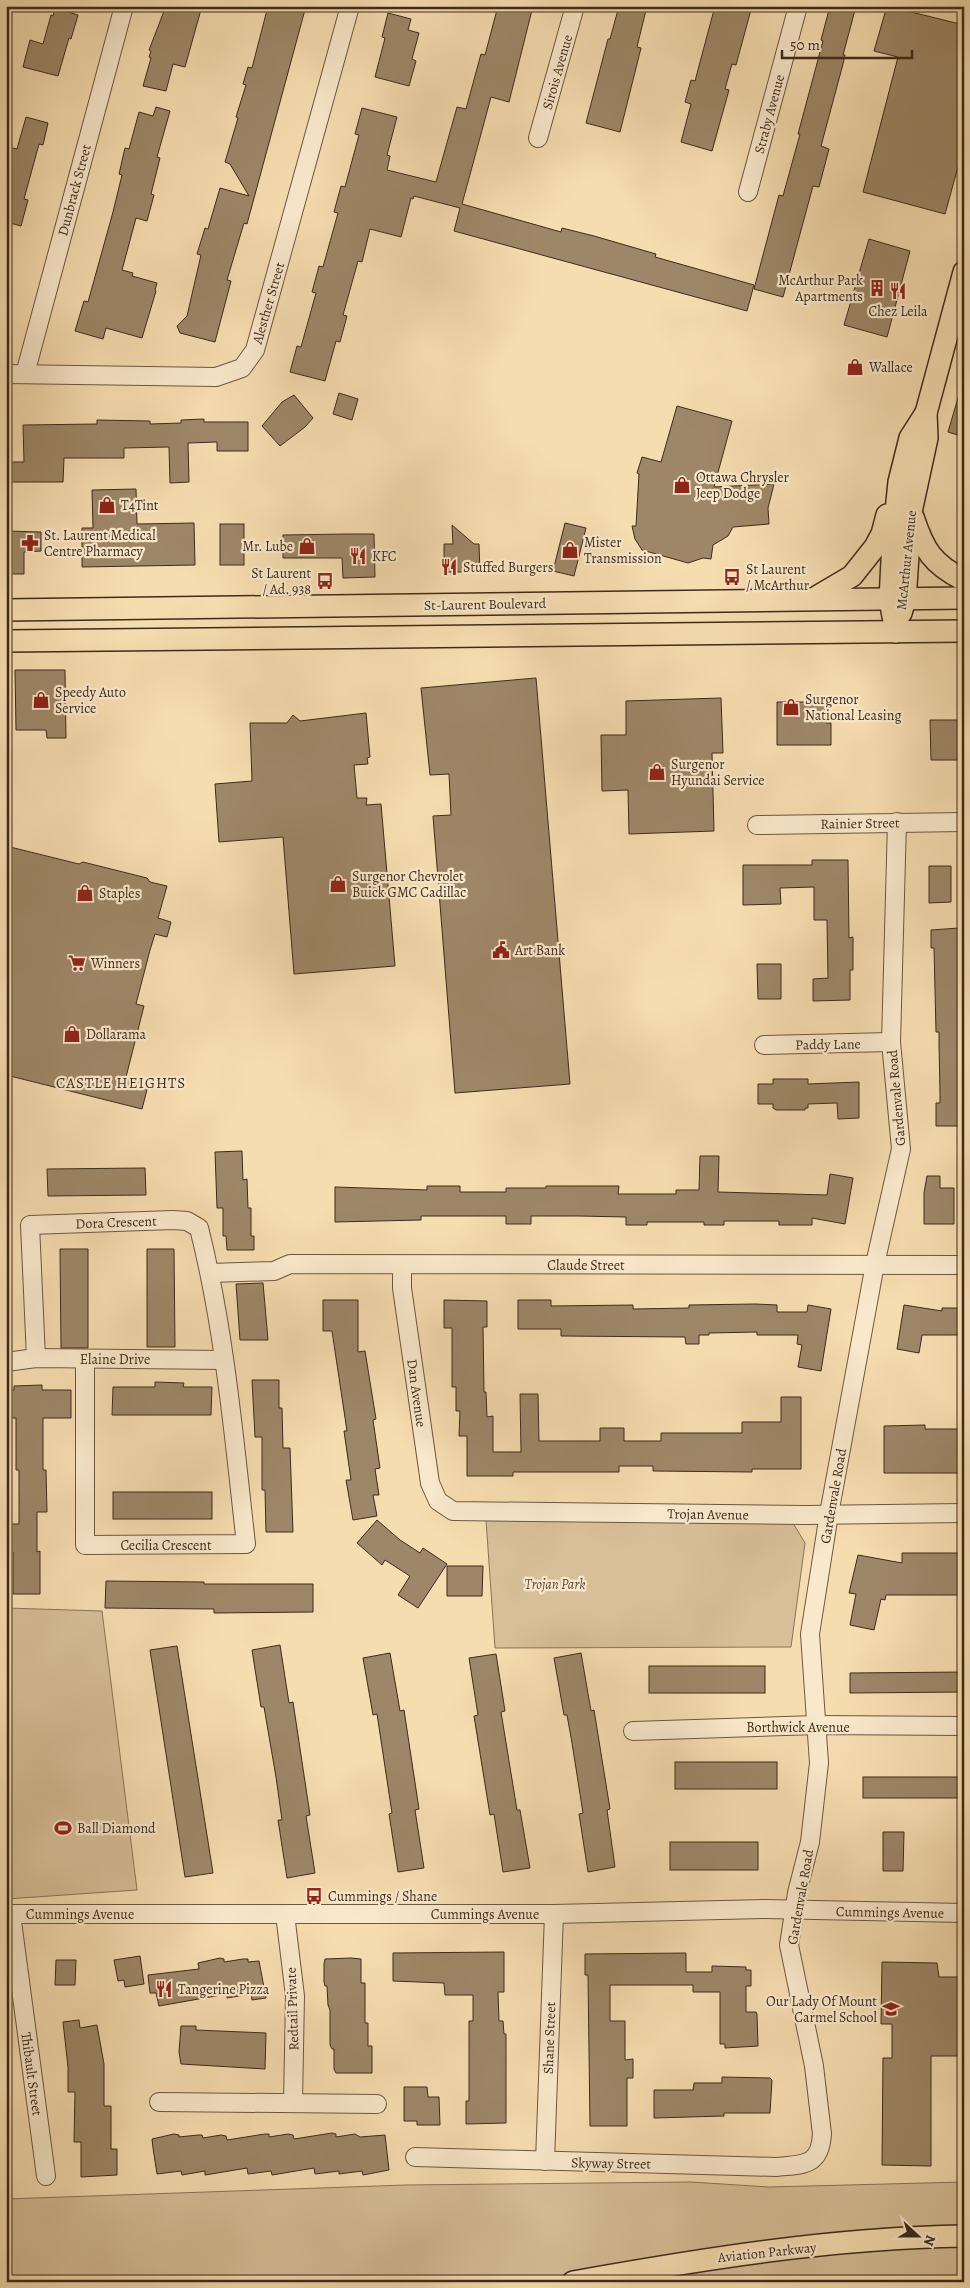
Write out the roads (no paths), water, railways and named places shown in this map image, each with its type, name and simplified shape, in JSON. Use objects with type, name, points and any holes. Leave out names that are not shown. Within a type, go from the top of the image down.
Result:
[{"type":"main road","name":"McArthur Avenue","points":[[897,600],[911,512],[927,438],[926,413],[964,272]]},
{"type":"main road","name":"McArthur Avenue","points":[[896,632],[897,600],[893,541],[899,482],[910,438],[926,413]]},
{"type":"main road","points":[[813,600],[852,576],[872,552],[882,534],[890,501],[899,482]]},
{"type":"main road","points":[[911,512],[930,556],[945,570],[964,580]]},
{"type":"main road","name":"St-Laurent Boulevard","points":[[6,610],[964,598]]},
{"type":"main road","points":[[6,641],[964,631]]},
{"type":"main road","name":"Aviation Parkway","points":[[573,2282],[655,2266],[756,2252],[874,2241],[964,2236]]},
{"type":"street","name":"Dunbrack Street","points":[[25,374],[124,6]]},
{"type":"street","name":"Alesther Street","points":[[6,374],[216,377],[242,368],[255,350],[350,6]]},
{"type":"street","name":"Sirois Avenue","points":[[538,138],[575,6]]},
{"type":"street","name":"Straby Avenue","points":[[748,192],[798,6]]},
{"type":"street","name":"Gardenvale Road","points":[[806,2164],[817,2154],[821,2145],[822,2134],[814,2066],[788,1945],[796,1911],[797,1893],[810,1842],[820,1763],[810,1634],[829,1514],[875,1264],[901,1149],[891,1042],[897,822]]},
{"type":"street","name":"Rainier Street","points":[[757,825],[964,822]]},
{"type":"street","name":"Paddy Lane","points":[[764,1045],[891,1042]]},
{"type":"street","name":"Dora Crescent","points":[[36,1358],[30,1225],[187,1221],[199,1228],[210,1272],[224,1360]]},
{"type":"street","name":"Claude Street","points":[[210,1272],[274,1271],[290,1264],[964,1265]]},
{"type":"street","name":"Dan Avenue","points":[[402,1265],[402,1288],[430,1482],[438,1501],[452,1511]]},
{"type":"street","name":"Elaine Drive","points":[[6,1362],[36,1358],[224,1360]]},
{"type":"street","name":"Cecilia Crescent","points":[[85,1360],[85,1544],[246,1544],[224,1360]]},
{"type":"street","name":"Trojan Avenue","points":[[452,1511],[805,1515],[964,1514]]},
{"type":"street","name":"Borthwick Avenue","points":[[633,1731],[817,1725],[964,1726]]},
{"type":"street","name":"Cummings Avenue","points":[[8,1914],[554,1914],[765,1909],[796,1911],[964,1912]]},
{"type":"street","name":"Thibault Street","points":[[8,1914],[46,2176]]},
{"type":"street","name":"Redtail Private","points":[[285,1914],[295,1996],[294,2103]]},
{"type":"street","name":"Shane Street","points":[[545,2161],[554,1914]]},
{"type":"street","points":[[159,2102],[377,2104]]},
{"type":"street","name":"Skyway Street","points":[[415,2158],[776,2167],[806,2164]]},
{"type":"place","name":"McArthur Park Apartments","points":[[877,288]]},
{"type":"place","name":"Chez Leila","points":[[898,291]]},
{"type":"place","name":"Wallace","points":[[855,367]]},
{"type":"place","name":"Ottawa Chrysler Jeep Dodge","points":[[682,485]]},
{"type":"place","name":"T4Tint","points":[[107,505]]},
{"type":"place","name":"St. Laurent Medical Centre Pharmacy","points":[[30,543]]},
{"type":"place","name":"Mr. Lube","points":[[307,546]]},
{"type":"place","name":"Mister Transmission","points":[[570,550]]},
{"type":"place","name":"KFC","points":[[358,556]]},
{"type":"place","name":"Stuffed Burgers","points":[[449,567]]},
{"type":"place","name":"St Laurent / McArthur","points":[[732,577]]},
{"type":"place","name":"St Laurent / Ad. 938","points":[[325,581]]},
{"type":"place","name":"Speedy Auto Service","points":[[41,700]]},
{"type":"place","name":"Surgenor National Leasing","points":[[791,707]]},
{"type":"place","name":"Surgenor Hyundai Service","points":[[657,772]]},
{"type":"place","name":"Surgenor Chevrolet Buick GMC Cadillac","points":[[338,884]]},
{"type":"place","name":"Staples","points":[[85,893]]},
{"type":"place","name":"Art Bank","points":[[501,950]]},
{"type":"place","name":"Winners","points":[[77,963]]},
{"type":"place","name":"Dollarama","points":[[72,1034]]},
{"type":"place","name":"Ball Diamond","points":[[63,1828]]},
{"type":"place","name":"Cummings / Shane","points":[[314,1896]]},
{"type":"place","name":"Tangerine Pizza","points":[[164,1989]]},
{"type":"place","name":"Our Lady Of Mount Carmel School","points":[[891,2009]]},
{"type":"district","name":"CASTLE HEIGHTS","points":[[121,1083]]},
{"type":"park label","name":"Trojan Park","points":[[555,1584]]}]
